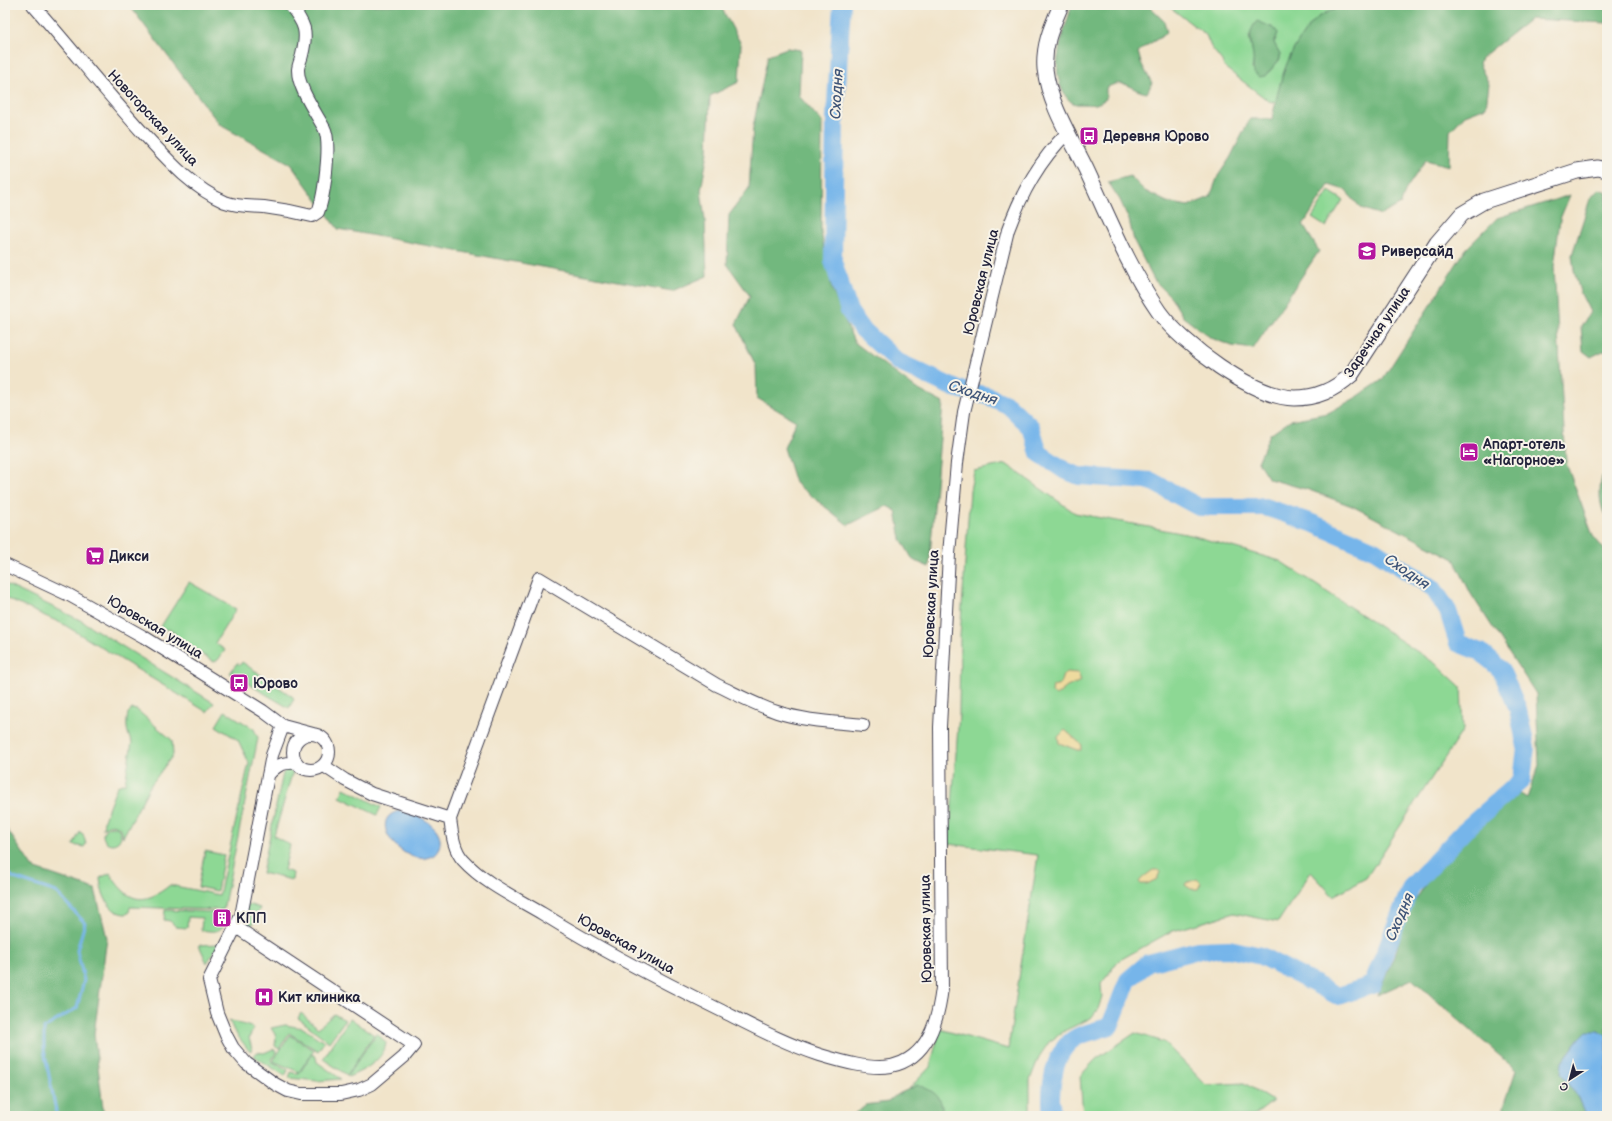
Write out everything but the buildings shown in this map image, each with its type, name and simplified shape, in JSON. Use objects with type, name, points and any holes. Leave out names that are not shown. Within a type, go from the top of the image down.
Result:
[{"type":"main road","name":"Заречная улица","points":[[1061,5],[1050,30],[1045,59],[1051,94],[1113,228],[1140,280],[1165,320],[1201,353],[1235,376],[1274,394],[1292,398],[1311,397],[1340,385],[1351,374],[1437,242],[1462,214],[1484,201],[1577,171],[1598,168],[1607,170]]},
{"type":"street","name":"Новогорская улица","points":[[33,5],[164,156],[194,183],[210,195],[227,203],[283,210],[312,216],[318,212],[322,201],[326,180],[325,129],[304,91],[298,70],[305,43],[306,30],[290,5]]},
{"type":"street","name":"Юровская улица","points":[[450,818],[458,854],[477,872],[502,890],[646,974],[759,1029],[818,1054],[847,1063],[890,1066],[913,1056],[920,1049],[931,1033],[940,1010],[942,988],[940,726],[946,605],[957,463],[964,412],[1008,230],[1015,210],[1033,175],[1051,149],[1068,132]]},
{"type":"street","name":"Юровская улица","points":[[5,565],[69,595],[144,637],[264,712],[283,726],[313,734]]},
{"type":"street","points":[[324,766],[345,780],[372,794],[450,818],[539,578],[717,685],[749,700],[776,712],[799,717],[863,725]]},
{"type":"street","points":[[283,726],[295,758],[301,768],[313,770],[324,766],[330,755],[330,749],[324,738],[313,734],[307,734],[297,740],[295,758]]},
{"type":"street","points":[[236,928],[414,1045],[404,1057],[383,1076],[372,1084],[359,1090],[341,1094],[301,1094],[288,1091],[275,1084],[246,1062],[233,1048],[217,1013],[210,980],[241,916],[274,747],[283,726]]},
{"type":"street","points":[[268,775],[277,765],[295,758]]},
{"type":"green space","points":[[129,5],[720,5],[741,44],[739,82],[710,96],[708,152],[701,190],[705,220],[707,276],[672,291],[338,229],[291,164],[220,125]]},
{"type":"green space","points":[[1072,5],[1094,5],[1093,7],[1105,9],[1110,5],[1147,5],[1164,21],[1167,33],[1138,52],[1141,63],[1152,83],[1147,93],[1127,85],[1118,84],[1106,88],[1106,99],[1096,104],[1075,104],[1068,99],[1060,85],[1058,62],[1059,50]]},
{"type":"green space","points":[[1167,5],[1342,5],[1318,18],[1300,39],[1285,69],[1276,103],[1270,102],[1224,67],[1222,61],[1211,47],[1206,35]],"holes":[[[1252,32],[1278,33],[1274,43],[1280,54],[1280,59],[1269,72],[1252,69],[1254,58],[1249,36]]]},
{"type":"green space","points":[[1342,5],[1605,5],[1607,9],[1607,23],[1530,19],[1481,58],[1479,64],[1489,84],[1486,107],[1465,115],[1450,131],[1449,166],[1426,160],[1406,189],[1401,204],[1381,215],[1361,208],[1345,190],[1329,185],[1303,225],[1319,251],[1253,349],[1232,346],[1211,338],[1183,317],[1171,297],[1154,280],[1134,241],[1129,220],[1120,200],[1108,182],[1130,176],[1145,191],[1167,202],[1188,206],[1210,197],[1218,176],[1230,158],[1250,119],[1272,119],[1282,78],[1297,43],[1315,20]]},
{"type":"green space","points":[[1257,21],[1274,28],[1278,33],[1274,43],[1280,54],[1280,59],[1265,76],[1259,77],[1253,70],[1253,57],[1250,38],[1254,25]]},
{"type":"green space","points":[[787,48],[801,50],[799,96],[822,122],[821,232],[832,289],[854,342],[915,388],[943,403],[929,567],[913,560],[901,539],[896,511],[887,506],[848,525],[795,483],[784,448],[796,421],[757,398],[756,366],[736,324],[750,296],[727,264],[729,215],[749,188],[753,127],[768,55]]},
{"type":"green space","points":[[1599,189],[1607,192],[1607,352],[1603,351],[1591,357],[1583,351],[1581,327],[1590,312],[1580,292],[1574,270],[1572,255],[1590,199]]},
{"type":"green space","points":[[1329,191],[1343,200],[1326,227],[1312,218]]},
{"type":"green space","points":[[1570,195],[1560,219],[1554,267],[1566,463],[1593,536],[1607,553],[1607,1036],[1599,1031],[1580,1038],[1562,1062],[1567,1082],[1574,1090],[1585,1110],[1586,1116],[1501,1116],[1516,1070],[1412,979],[1377,995],[1396,952],[1405,916],[1429,879],[1465,838],[1516,791],[1527,798],[1539,765],[1536,694],[1471,594],[1454,559],[1352,506],[1309,490],[1269,479],[1258,462],[1270,434],[1290,420],[1328,413],[1357,397],[1382,380],[1466,249],[1497,218]]},
{"type":"green space","points":[[1006,464],[1075,513],[1191,535],[1280,561],[1436,664],[1461,687],[1463,730],[1366,878],[1333,896],[1311,872],[1278,922],[1234,913],[1170,932],[1118,961],[1101,984],[1102,997],[1098,1009],[1091,1018],[1066,1030],[1049,1042],[1039,1057],[1030,1080],[1030,1116],[883,1116],[930,1067],[940,1029],[1008,1049],[1038,855],[949,844],[959,714],[960,636],[970,490],[974,471]]},
{"type":"green space","points":[[1607,475],[1607,515],[1605,516],[1601,501],[1600,487],[1602,476]]},
{"type":"green space","points":[[189,582],[236,609],[215,643],[225,650],[218,660],[214,662],[176,638],[174,632],[168,629],[164,630],[160,628]]},
{"type":"green space","points":[[5,584],[80,620],[214,703],[207,712],[63,624],[5,598]]},
{"type":"green space","points":[[242,662],[293,697],[294,699],[289,708],[230,673],[237,663],[240,665]]},
{"type":"green space","points":[[132,709],[137,710],[172,740],[173,755],[150,786],[123,837],[121,829],[116,825],[109,825],[103,829],[104,820],[117,786],[125,783],[132,742],[127,728],[127,721],[128,713]]},
{"type":"green space","points":[[225,711],[254,729],[258,738],[223,910],[130,907],[129,913],[120,913],[111,907],[107,902],[102,890],[100,878],[110,873],[116,883],[123,890],[136,898],[144,899],[152,896],[170,885],[219,895],[249,763],[238,740],[216,726]]},
{"type":"green space","points":[[287,769],[294,773],[292,774],[274,836],[290,845],[284,870],[293,873],[292,880],[262,873],[283,773]]},
{"type":"green space","points":[[344,788],[381,807],[377,815],[340,797]]},
{"type":"green space","points":[[5,826],[33,868],[95,889],[107,938],[94,1034],[104,1116],[5,1116]]},
{"type":"green space","points":[[108,826],[116,826],[121,831],[119,842],[116,844],[108,844],[103,839],[103,831]]},
{"type":"green space","points":[[80,832],[83,834],[86,844],[84,847],[73,845]]},
{"type":"green space","points":[[205,851],[224,855],[217,891],[198,887]]},
{"type":"green space","points":[[247,904],[260,908],[251,927],[245,919]]},
{"type":"green space","points":[[165,910],[212,912],[214,913],[213,921],[224,924],[217,931],[201,930],[202,918],[188,917],[187,928],[176,927],[170,921],[164,920]]},
{"type":"green space","points":[[219,944],[207,963],[199,945]]},
{"type":"green space","points":[[301,1013],[318,1028],[334,1014],[345,1020],[329,1042],[298,1018]]},
{"type":"green space","points":[[350,1018],[374,1035],[347,1075],[323,1059]]},
{"type":"green space","points":[[229,1020],[254,1028],[249,1038],[252,1049],[250,1052],[234,1031]]},
{"type":"green space","points":[[285,1025],[303,1028],[324,1042],[318,1051],[289,1033],[279,1049],[275,1046],[276,1036],[271,1028]]},
{"type":"green space","points":[[377,1033],[386,1043],[381,1055],[377,1060],[360,1072],[348,1077],[347,1076]]},
{"type":"green space","points":[[1135,1033],[1164,1042],[1206,1085],[1244,1083],[1273,1101],[1254,1116],[1083,1116],[1080,1076],[1096,1059]]},
{"type":"green space","points":[[290,1035],[314,1050],[299,1072],[273,1061]]},
{"type":"green space","points":[[273,1049],[277,1052],[271,1061],[288,1070],[285,1076],[254,1056],[257,1052],[264,1053]]},
{"type":"green space","points":[[312,1054],[316,1057],[317,1062],[341,1079],[317,1081],[289,1078],[291,1072],[299,1074]]},
{"type":"green space","points":[[918,1085],[933,1092],[940,1099],[942,1116],[852,1116],[865,1105],[888,1102],[896,1095]]},
{"type":"sand","points":[[1066,672],[1078,673],[1081,681],[1067,687],[1056,696],[1052,692],[1053,686],[1060,684],[1063,675]]},
{"type":"sand","points":[[1065,730],[1082,745],[1081,750],[1077,750],[1059,743],[1058,737]]},
{"type":"sand","points":[[1153,870],[1158,870],[1160,872],[1157,879],[1147,884],[1141,884],[1139,882],[1143,877]]},
{"type":"sand","points":[[1197,879],[1201,883],[1198,889],[1191,889],[1185,885],[1186,883]]},
{"type":"water","points":[[399,811],[422,818],[435,828],[439,834],[440,842],[438,850],[435,854],[426,858],[417,858],[398,848],[391,840],[386,831],[386,823],[389,816]]},
{"type":"water","points":[[1587,1031],[1599,1031],[1607,1036],[1607,1116],[1586,1116],[1579,1099],[1561,1073],[1562,1062]]},
{"type":"waterway","name":"Сходня","points":[[842,5],[835,118],[833,261],[849,311],[860,327],[898,362],[954,388],[988,396],[1008,405],[1031,427],[1039,453],[1064,470],[1079,476],[1151,481],[1199,507],[1265,507],[1312,523],[1374,550],[1433,588],[1448,611],[1458,643],[1481,652],[1501,670],[1518,709],[1526,747],[1522,780],[1465,830],[1411,887],[1372,985],[1338,996],[1261,956],[1229,949],[1198,950],[1148,963],[1128,980],[1110,1026],[1077,1037],[1062,1051],[1057,1061],[1052,1083],[1052,1116]]},
{"type":"waterway","points":[[5,871],[14,878],[56,892],[85,923],[77,950],[84,980],[77,1008],[44,1028],[44,1050],[57,1116]]},
{"type":"place","name":"Деревня Юрово","points":[[1089,136]]},
{"type":"place","name":"Риверсайд","points":[[1367,251]]},
{"type":"place","name":"Апарт-отель «Нагорное»","points":[[1469,452]]},
{"type":"place","name":"Дикси","points":[[95,556]]},
{"type":"place","name":"Юрово","points":[[239,683]]},
{"type":"place","name":"КПП","points":[[222,918]]},
{"type":"place","name":"Кит клиника","points":[[264,997]]}]
